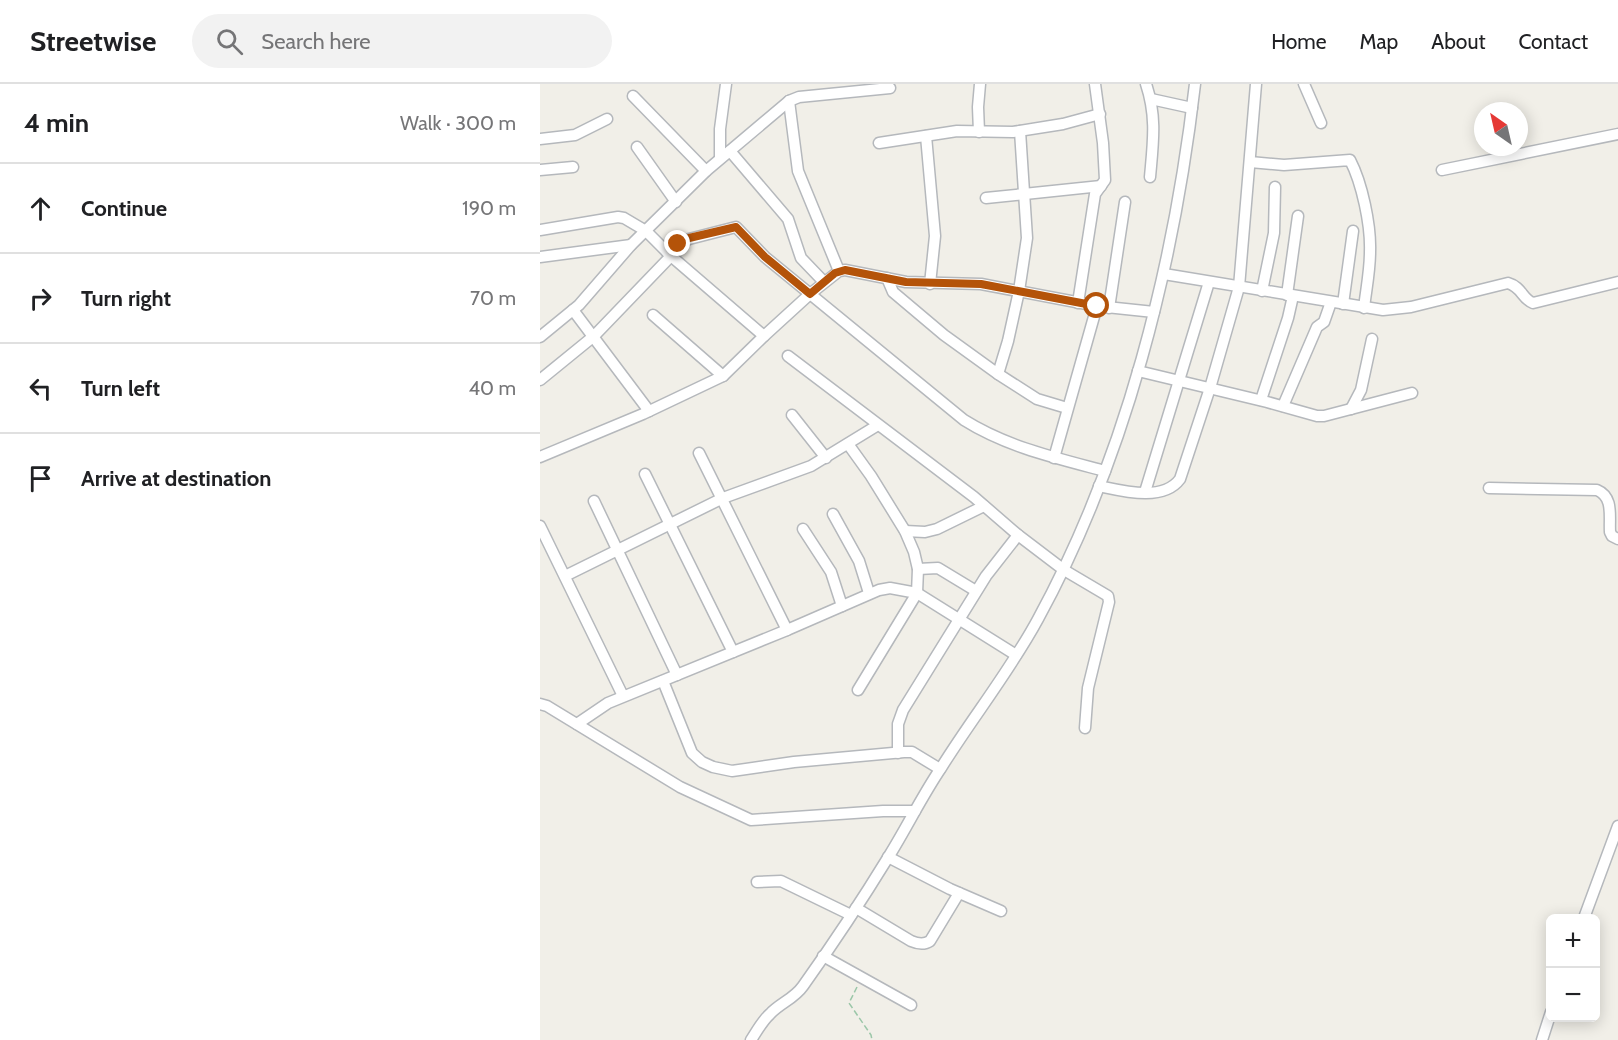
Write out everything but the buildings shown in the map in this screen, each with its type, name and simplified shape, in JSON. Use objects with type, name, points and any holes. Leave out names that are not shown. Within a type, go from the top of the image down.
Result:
[{"type":"street","points":[[720,158],[720,129],[726,84]]},
{"type":"street","points":[[980,84],[978,107],[980,132]]},
{"type":"street","points":[[1078,303],[1095,194],[1105,180],[1100,114],[1095,84]]},
{"type":"street","points":[[1146,84],[1151,99],[1154,126],[1149,177]]},
{"type":"street","points":[[751,1040],[769,1014],[801,990],[888,857],[940,769],[1037,622],[1064,570],[1105,471],[1138,371],[1154,312],[1164,274],[1179,195],[1195,84]]},
{"type":"street","points":[[1099,486],[1145,492],[1171,489],[1180,479],[1210,388],[1239,287],[1256,84]]},
{"type":"street","points":[[1304,84],[1321,123]]},
{"type":"street","points":[[540,338],[573,310],[615,266],[631,245],[706,171],[789,101],[799,97],[890,88]]},
{"type":"street","points":[[633,96],[706,171]]},
{"type":"street","points":[[1151,99],[1192,108]]},
{"type":"street","points":[[789,101],[798,171],[839,271]]},
{"type":"street","points":[[879,143],[957,131],[1020,131],[1063,124],[1100,114]]},
{"type":"street","points":[[540,139],[575,135],[607,119]]},
{"type":"street","points":[[998,374],[1019,291],[1027,238],[1020,131]]},
{"type":"street","points":[[1442,170],[1618,134]]},
{"type":"street","points":[[926,136],[935,236],[930,284]]},
{"type":"street","points":[[637,147],[676,202]]},
{"type":"street","points":[[730,151],[788,219],[801,258],[824,282]]},
{"type":"street","points":[[1250,162],[1284,165],[1350,160],[1361,192],[1369,234],[1370,253],[1364,308]]},
{"type":"street","points":[[540,170],[573,167]]},
{"type":"street","points":[[986,198],[1101,186]]},
{"type":"street","points":[[1262,291],[1274,233],[1275,187]]},
{"type":"street","points":[[1109,308],[1125,202]]},
{"type":"street","points":[[1260,400],[1285,327],[1298,216]]},
{"type":"street","points":[[540,230],[624,218],[646,231],[669,254],[764,336]]},
{"type":"street","points":[[540,380],[594,336],[669,254],[689,238],[736,227],[765,257],[964,420],[1001,440],[1054,458],[1105,471]]},
{"type":"street","points":[[1343,304],[1353,231]]},
{"type":"street","points":[[540,257],[631,245]]},
{"type":"street","points":[[540,457],[649,411],[723,376],[810,294],[839,271],[845,270],[906,282],[981,284],[1078,303],[1154,312]]},
{"type":"street","points":[[1164,274],[1364,308],[1398,309],[1508,284],[1516,286],[1527,300],[1533,303],[1618,282]]},
{"type":"street","points":[[887,278],[893,292],[944,335],[1037,399],[1067,408]]},
{"type":"street","points":[[1145,492],[1209,282]]},
{"type":"street","points":[[1283,406],[1317,327],[1324,322],[1331,302]]},
{"type":"street","points":[[1054,458],[1097,306]]},
{"type":"street","points":[[573,310],[649,411]]},
{"type":"street","points":[[653,315],[723,376]]},
{"type":"street","points":[[1351,409],[1361,390],[1372,339]]},
{"type":"street","points":[[788,356],[1064,570],[1103,592],[1109,599],[1088,688],[1086,728]]},
{"type":"street","points":[[1138,371],[1317,416],[1412,393]]},
{"type":"street","points":[[792,415],[826,458]]},
{"type":"street","points":[[565,576],[723,498],[811,466],[878,425]]},
{"type":"street","points":[[848,444],[905,531],[918,569],[917,593],[858,690]]},
{"type":"street","points":[[699,453],[787,630]]},
{"type":"street","points":[[645,474],[733,652]]},
{"type":"street","points":[[1490,488],[1597,490],[1606,496],[1609,505],[1610,532],[1612,536],[1618,538]]},
{"type":"street","points":[[594,501],[676,675]]},
{"type":"street","points":[[905,531],[925,532],[937,529],[984,506]]},
{"type":"street","points":[[833,514],[860,561],[869,593]]},
{"type":"street","points":[[540,526],[623,696]]},
{"type":"street","points":[[803,529],[831,572],[842,606]]},
{"type":"street","points":[[898,753],[898,724],[903,710],[976,591],[1018,535]]},
{"type":"street","points":[[918,569],[938,568],[976,591]]},
{"type":"street","points":[[577,724],[601,706],[623,696],[787,630],[869,593],[890,588],[917,593],[1016,655]]},
{"type":"street","points":[[663,681],[692,753],[702,762],[713,767],[732,771],[794,762],[912,752],[940,769]]},
{"type":"street","points":[[540,704],[547,706],[680,787],[751,820],[874,811],[915,812]]},
{"type":"street","points":[[1585,914],[1618,826]]},
{"type":"street","points":[[888,857],[959,893],[1001,911]]},
{"type":"street","points":[[757,882],[781,881],[853,911],[919,944],[927,944],[930,941],[959,893]]},
{"type":"street","points":[[823,956],[911,1005]]},
{"type":"street","points":[[1542,1040],[1548,1022]]},
{"type":"path","points":[[862,978],[849,1004],[872,1035],[872,1040]]},
{"type":"route","points":[[678,244],[689,238],[736,227],[765,257],[810,294],[835,273],[845,270],[906,282],[981,284],[1097,306]]}]
